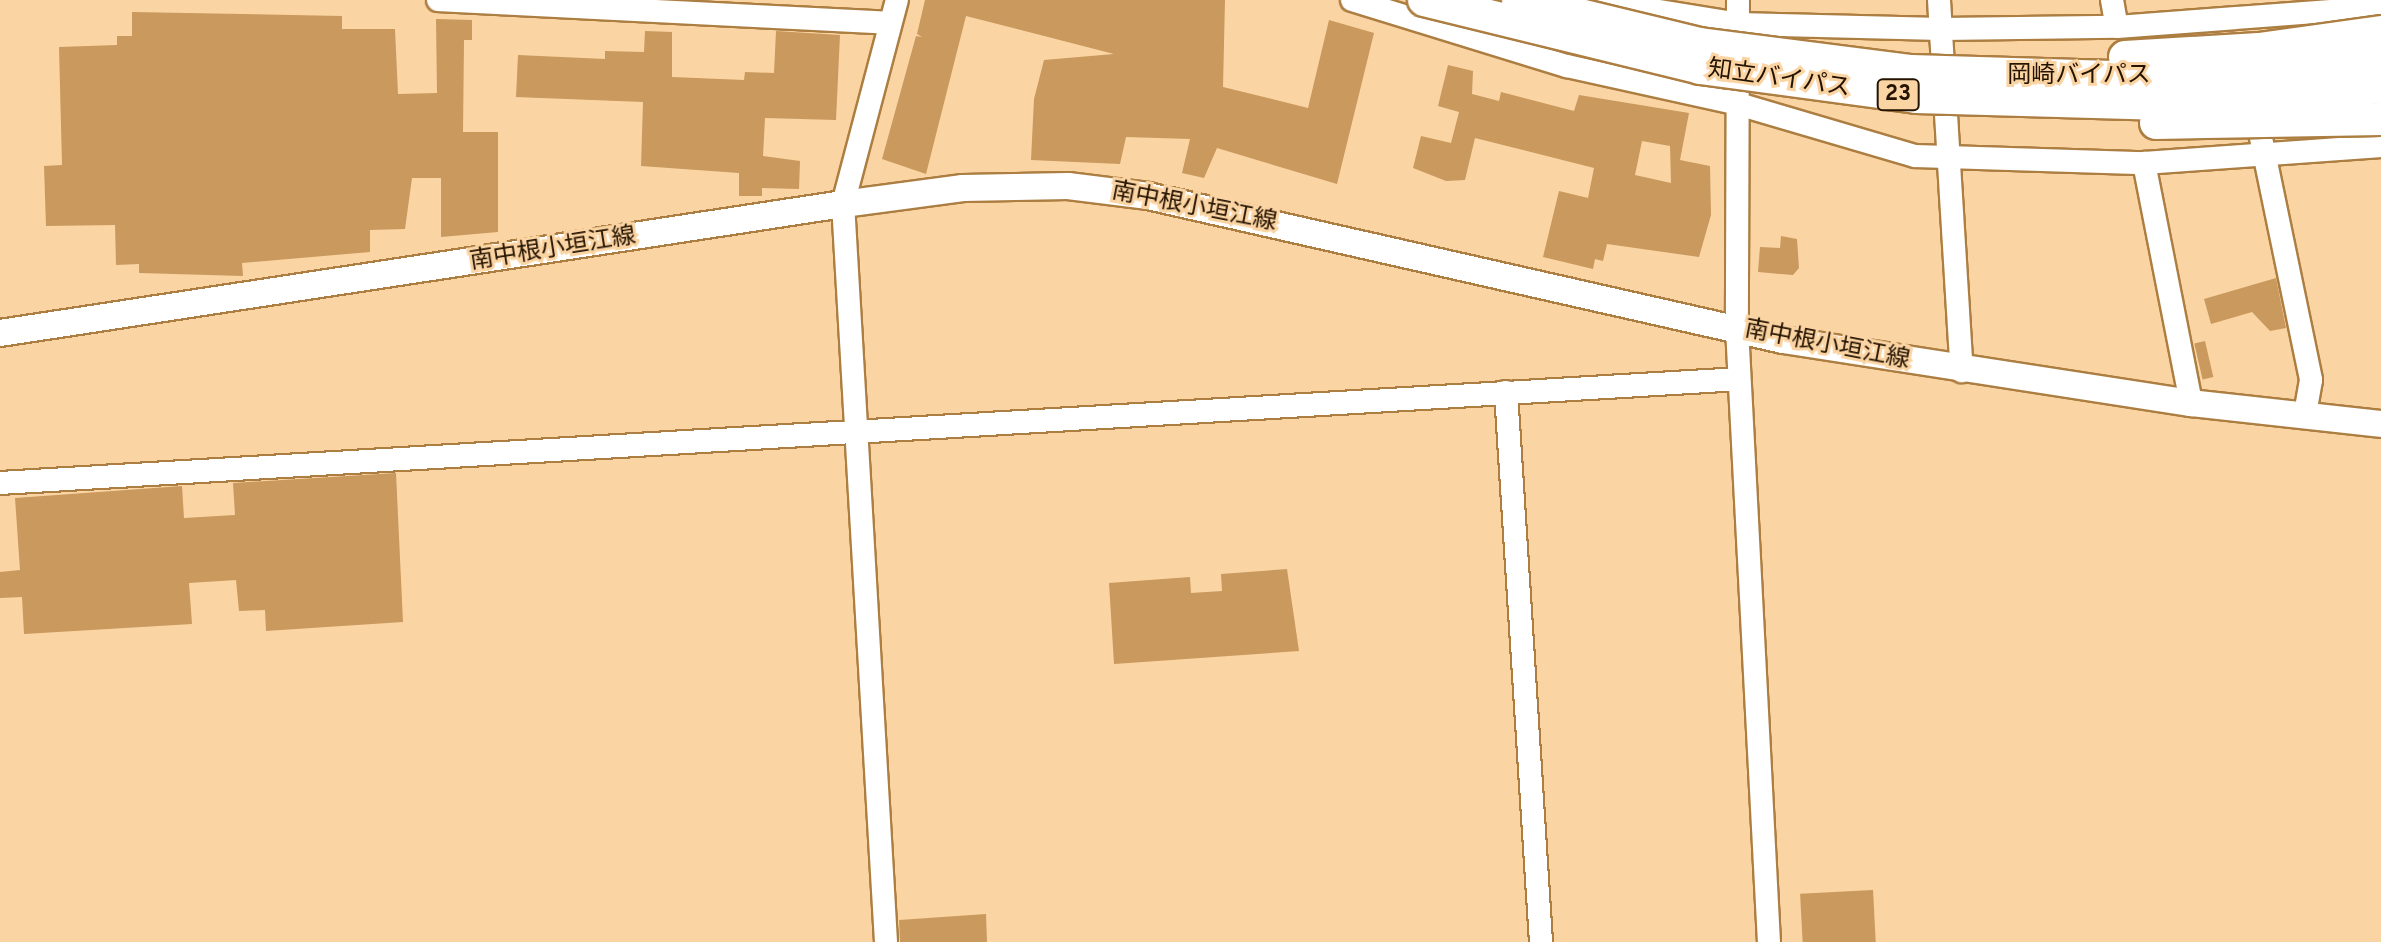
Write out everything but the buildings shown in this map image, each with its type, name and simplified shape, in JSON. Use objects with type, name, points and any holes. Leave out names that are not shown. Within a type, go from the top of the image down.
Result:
[{"type":"highway","name":"知立バイパス","points":[[1424,0],[1700,68],[1847,90],[2041,105],[2174,104],[2381,87]]},
{"type":"highway","name":"知立バイパス","points":[[1518,0],[1778,57]]},
{"type":"highway","name":"23","points":[[1778,57],[2034,63],[2259,49],[2381,32]]},
{"type":"highway","name":"岡崎バイパス","points":[[1778,57],[2039,79],[2197,76],[2381,59]]},
{"type":"highway","name":"23","points":[[1700,68],[1848,105],[1996,118],[2240,126],[2381,119]]},
{"type":"main road","name":"南中根小垣江線","points":[[0,333],[843,204],[1002,186],[1106,189],[1737,328],[1962,371],[2191,403],[2381,424]]},
{"type":"street","points":[[438,0],[887,23]]},
{"type":"street","points":[[886,942],[843,204],[887,23],[897,0]]},
{"type":"street","points":[[1352,0],[1567,66],[1738,104],[1915,156],[1950,160],[2144,163],[2264,157],[2381,146]]},
{"type":"street","points":[[1592,0],[1738,24],[1941,29],[2117,27],[2237,10],[2381,7]]},
{"type":"street","points":[[1738,0],[1737,328],[1769,942]]},
{"type":"street","points":[[1939,0],[1962,371]]},
{"type":"street","points":[[2112,0],[2117,27]]},
{"type":"street","points":[[2237,10],[2311,380],[2305,414]]},
{"type":"street","points":[[2144,163],[2191,403]]},
{"type":"street","points":[[0,483],[1739,379]]},
{"type":"street","points":[[1506,392],[1541,942]]}]
